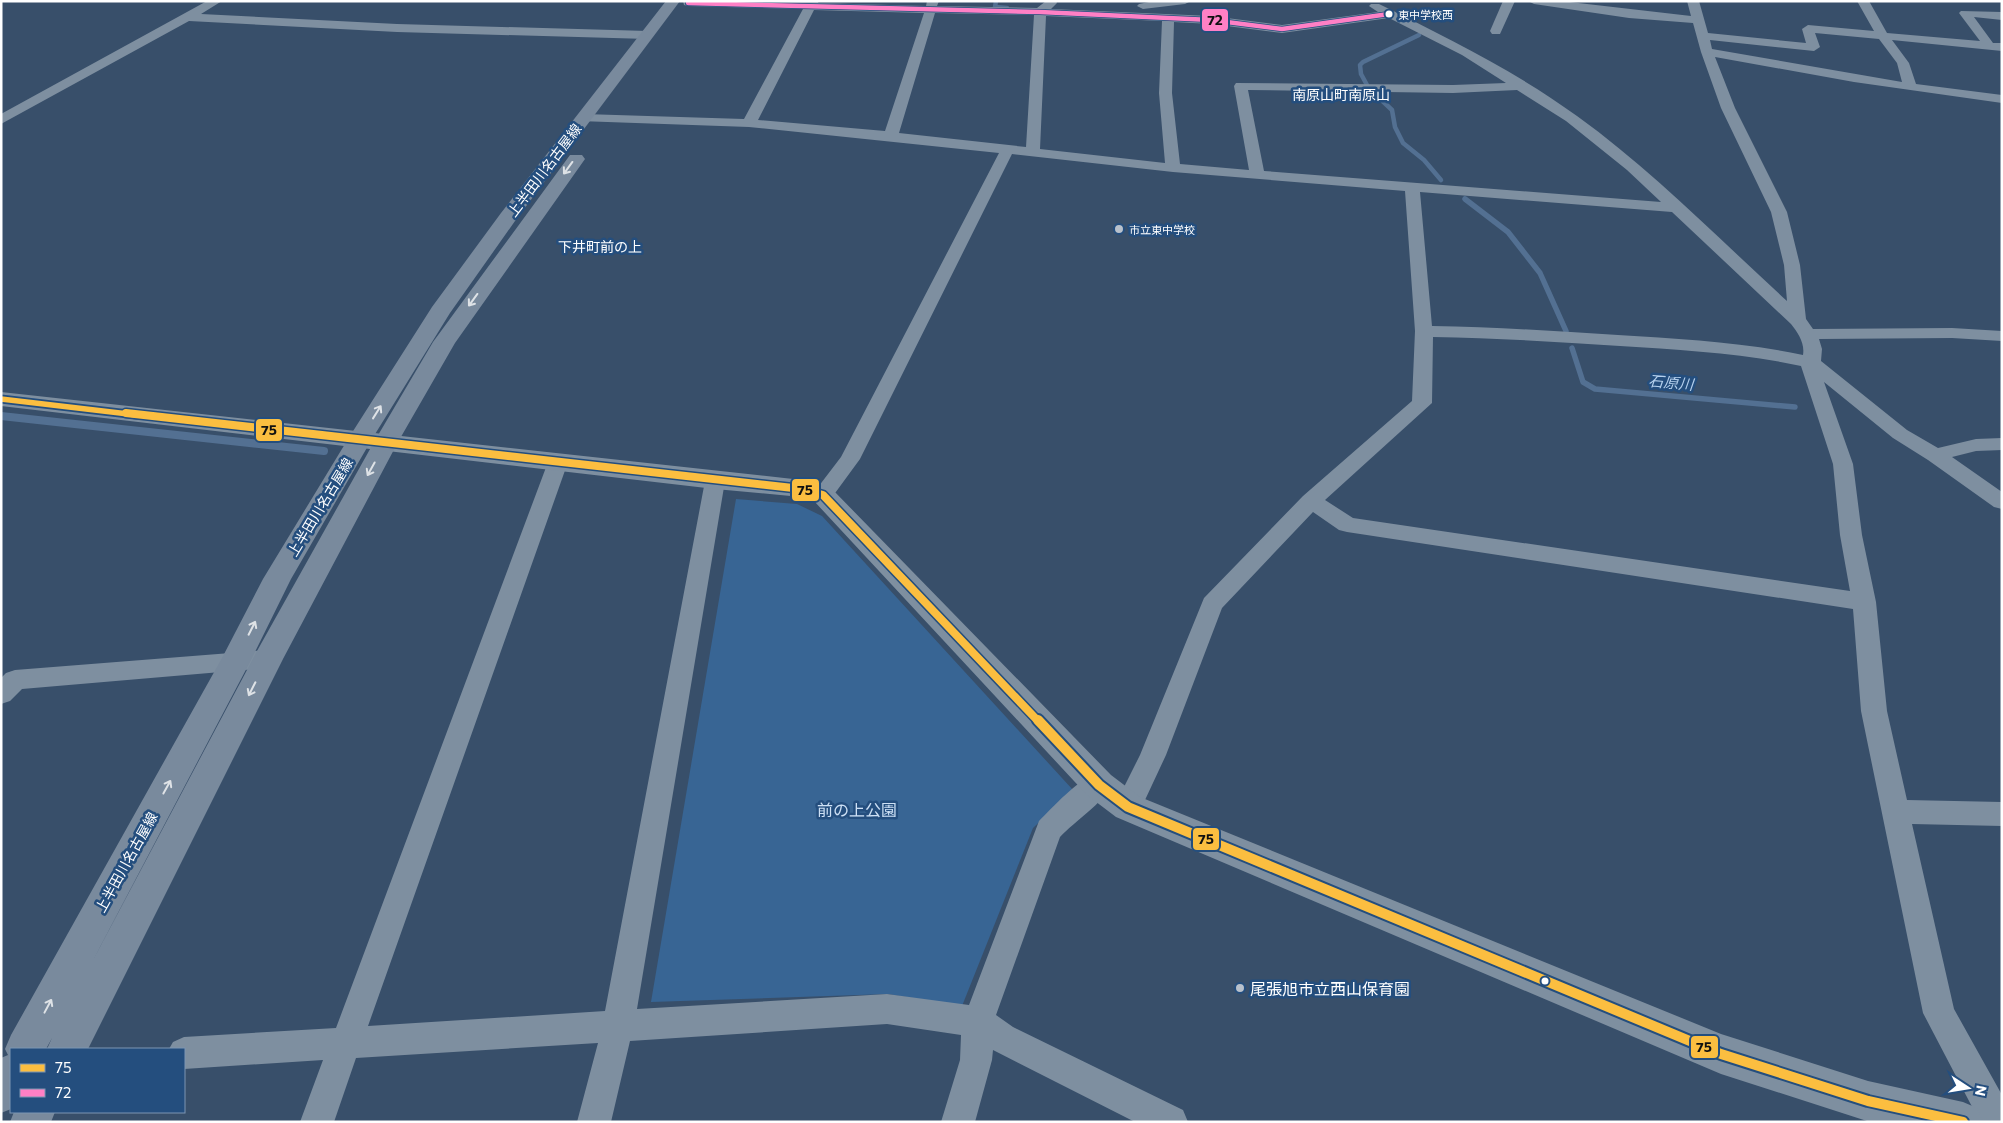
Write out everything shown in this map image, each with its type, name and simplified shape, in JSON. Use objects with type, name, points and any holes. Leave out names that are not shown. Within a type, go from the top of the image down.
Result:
[{"type":"main road","name":"上半田川名古屋線","points":[[68,1048],[268,659],[386,442],[444,342],[648,35],[684,2]]},
{"type":"main road","name":"上半田川名古屋線","points":[[26,1048],[235,662],[277,579],[360,439],[440,312],[508,217],[594,118],[684,2]]},
{"type":"main road","points":[[1,1093],[10,1076]]},
{"type":"street","points":[[1,120],[216,1]]},
{"type":"street","points":[[1033,152],[1040,12],[1054,1]]},
{"type":"street","points":[[1095,2],[1142,6],[1185,1]]},
{"type":"street","points":[[1366,1],[1466,52],[1571,118],[1632,167],[1802,327],[2002,336]]},
{"type":"street","points":[[1496,31],[1509,1]]},
{"type":"street","points":[[1534,1],[1698,20]]},
{"type":"street","points":[[1693,1],[1707,52],[1728,108],[1779,212],[1792,265],[1802,327],[1813,349],[1810,370],[1843,464],[1851,535],[1864,602],[1874,711],[1939,1013],[1998,1122]]},
{"type":"street","points":[[1863,1],[1882,35],[1903,63],[1910,87]]},
{"type":"street","points":[[684,2],[932,5],[1168,18],[1282,29],[1389,14]]},
{"type":"street","points":[[750,123],[812,3]]},
{"type":"street","points":[[891,136],[932,5]]},
{"type":"street","points":[[1989,46],[1965,13],[2002,16]]},
{"type":"street","points":[[187,17],[387,28],[648,35]]},
{"type":"street","points":[[1168,18],[1163,49],[1165,109],[1173,168]]},
{"type":"street","points":[[1702,36],[1814,48],[1808,29],[2002,47]]},
{"type":"street","points":[[1707,52],[1910,87],[2002,99]]},
{"type":"street","points":[[1257,175],[1241,86],[1453,90],[1518,86]]},
{"type":"street","points":[[594,118],[750,123],[891,136],[1173,168],[1676,208]]},
{"type":"street","points":[[823,495],[850,459],[1007,150]]},
{"type":"street","points":[[1128,807],[1153,755],[1212,604],[1311,502],[1422,403],[1424,331],[1412,188]]},
{"type":"street","points":[[1424,331],[1558,336],[1663,345],[1675,344],[1756,351],[1812,363],[1900,434],[1935,455],[2002,502]]},
{"type":"street","points":[[1,399],[715,481],[802,488],[823,495],[1100,785],[1128,807],[1721,1054],[1868,1101],[1963,1122]]},
{"type":"street","points":[[1935,455],[1976,445],[2002,444]]},
{"type":"street","points":[[317,1122],[344,1043],[558,462]]},
{"type":"street","points":[[594,1122],[618,1026],[715,481]]},
{"type":"street","points":[[1311,502],[1347,525],[1864,602]]},
{"type":"street","points":[[1,694],[15,680],[268,659]]},
{"type":"street","points":[[958,1122],[976,1060],[978,1022],[1049,830],[1065,813],[1100,785]]},
{"type":"street","points":[[1897,812],[2002,814]]},
{"type":"street","points":[[185,1053],[887,1009],[978,1022],[1002,1038],[1171,1122]]},
{"type":"green space","name":"前の上公園","points":[[736,499],[797,504],[822,516],[1073,790],[1033,828],[962,1006],[888,994],[651,1002]]},
{"type":"waterway","points":[[996,1],[995,7],[1007,8]]},
{"type":"waterway","name":"石原川","points":[[1367,85],[1361,74],[1360,65],[1363,62],[1419,35]]},
{"type":"waterway","name":"石原川","points":[[1373,92],[1392,110],[1395,127],[1403,143],[1424,160],[1441,180]]},
{"type":"waterway","name":"石原川","points":[[1465,199],[1508,232],[1540,273],[1566,331]]},
{"type":"waterway","name":"石原川","points":[[1572,348],[1583,382],[1595,389],[1795,407]]},
{"type":"waterway","points":[[1,416],[324,451]]},
{"type":"transit line","name":"72","points":[[688,3],[1040,12],[1211,20],[1282,29],[1389,14]]},
{"type":"transit line","name":"75","points":[[1,399],[715,481],[802,489],[823,495],[1099,785],[1128,807],[1721,1054],[1868,1101],[1963,1122]]},
{"type":"place","name":"東中学校西","points":[[1389,14]]},
{"type":"place","name":"市立東中学校","points":[[1119,229]]},
{"type":"place","name":"尾張旭市立西山保育園","points":[[1240,988]]},
{"type":"district","name":"南原山町南原山","points":[[1341,94]]},
{"type":"district","name":"下井町前の上","points":[[600,246]]}]
